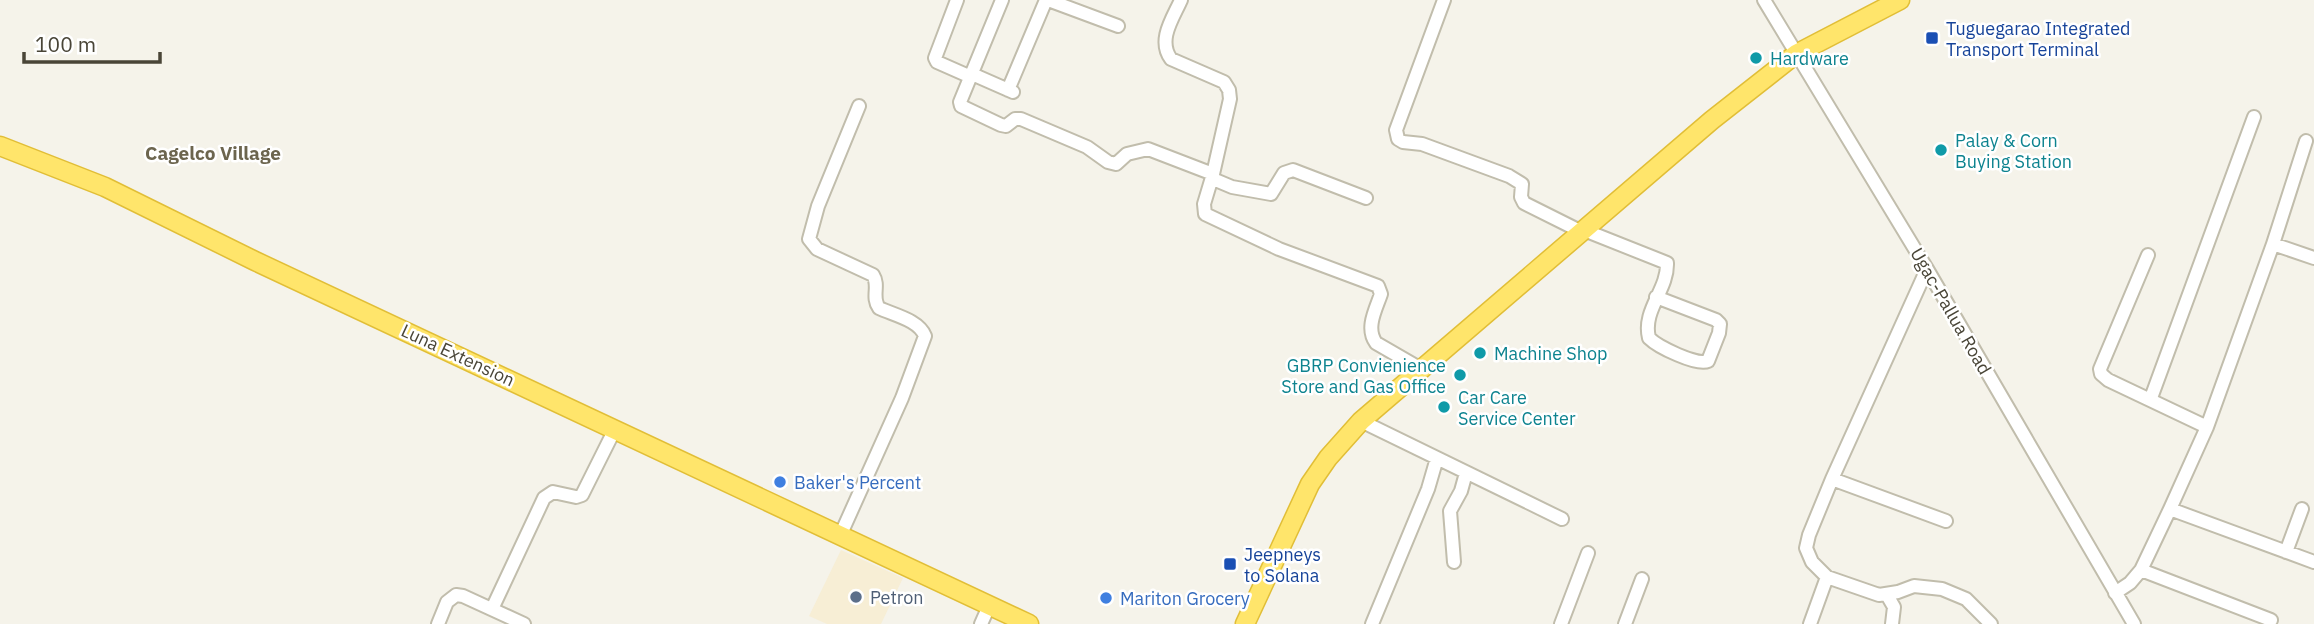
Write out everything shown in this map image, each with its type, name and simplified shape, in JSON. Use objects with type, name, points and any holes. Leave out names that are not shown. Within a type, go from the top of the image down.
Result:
[{"type":"highway","points":[[1245,624],[1310,484],[1328,458],[1362,421],[1712,120],[1796,54],[1900,0]]},
{"type":"highway","name":"Luna Extension","points":[[0,146],[105,187],[255,261],[1029,624]]},
{"type":"street","points":[[957,0],[935,58],[937,62],[1012,91],[1047,0],[1118,26]]},
{"type":"street","points":[[1181,0],[1166,34],[1164,46],[1167,53],[1171,59],[1224,82],[1230,99],[1203,209],[1208,216],[1279,249],[1378,286],[1381,293],[1371,326],[1372,338],[1421,369]]},
{"type":"street","points":[[1444,0],[1396,130],[1398,139],[1422,144],[1509,176],[1522,184],[1521,197],[1524,203],[1583,231],[1667,263],[1646,326],[1649,338],[1700,363],[1708,361],[1720,333],[1720,324],[1716,320],[1656,297]]},
{"type":"street","name":"Ugac-Pallua Road","points":[[1763,0],[1927,269],[2134,624]]},
{"type":"street","points":[[998,1],[960,102],[961,106],[1001,125],[1006,126],[1015,119],[1021,119],[1087,147],[1108,162],[1116,164],[1127,154],[1148,149],[1231,187],[1271,194],[1284,173],[1293,170],[1366,198]]},
{"type":"street","points":[[840,536],[902,398],[925,336],[922,329],[916,325],[879,308],[876,304],[876,280],[873,275],[817,249],[809,239],[818,206],[859,106]]},
{"type":"street","points":[[2151,398],[2254,117]]},
{"type":"street","points":[[2115,593],[2130,583],[2141,570],[2207,427],[2273,244],[2306,141]]},
{"type":"street","points":[[2273,244],[2314,258]]},
{"type":"street","points":[[2148,256],[2100,369],[2101,374],[2108,380],[2151,398],[2207,427]]},
{"type":"street","points":[[1927,269],[1832,479],[1806,548],[1812,562],[1827,577],[1879,595],[1914,586],[1942,589],[1966,599],[1991,624]]},
{"type":"street","points":[[1362,421],[1562,519]]},
{"type":"street","points":[[498,615],[544,498],[553,492],[576,498],[582,495],[615,429]]},
{"type":"street","points":[[1372,624],[1428,489],[1437,458]]},
{"type":"street","points":[[1454,562],[1450,511],[1461,491],[1466,473]]},
{"type":"street","points":[[1832,479],[1946,521]]},
{"type":"street","points":[[2170,509],[2314,562]]},
{"type":"street","points":[[2286,552],[2302,509]]},
{"type":"street","points":[[1561,624],[1588,553]]},
{"type":"street","points":[[2141,570],[2272,620]]},
{"type":"street","points":[[1811,624],[1827,577]]},
{"type":"street","points":[[1625,624],[1642,579]]},
{"type":"street","points":[[438,624],[447,602],[451,596],[456,595],[524,624]]},
{"type":"street","points":[[1887,595],[1894,607],[1892,624]]},
{"type":"street","points":[[981,624],[989,606]]},
{"type":"shaded area","name":"Petron","points":[[841,550],[903,578],[881,624],[827,624],[809,616]]},
{"type":"place","name":"Tuguegarao Integrated Transport Terminal","points":[[1932,38]]},
{"type":"place","name":"Hardware","points":[[1756,58]]},
{"type":"place","name":"Palay & Corn Buying Station","points":[[1941,150]]},
{"type":"place","name":"Machine Shop","points":[[1480,353]]},
{"type":"place","name":"GBRP Convienience Store and Gas Office","points":[[1460,375]]},
{"type":"place","name":"Car Care Service Center","points":[[1444,407]]},
{"type":"place","name":"Baker's Percent","points":[[780,482]]},
{"type":"place","name":"Jeepneys to Solana","points":[[1230,564]]},
{"type":"place","name":"Petron","points":[[856,597]]},
{"type":"place","name":"Mariton Grocery","points":[[1106,598]]},
{"type":"district","name":"Cagelco Village","points":[[213,153]]}]
